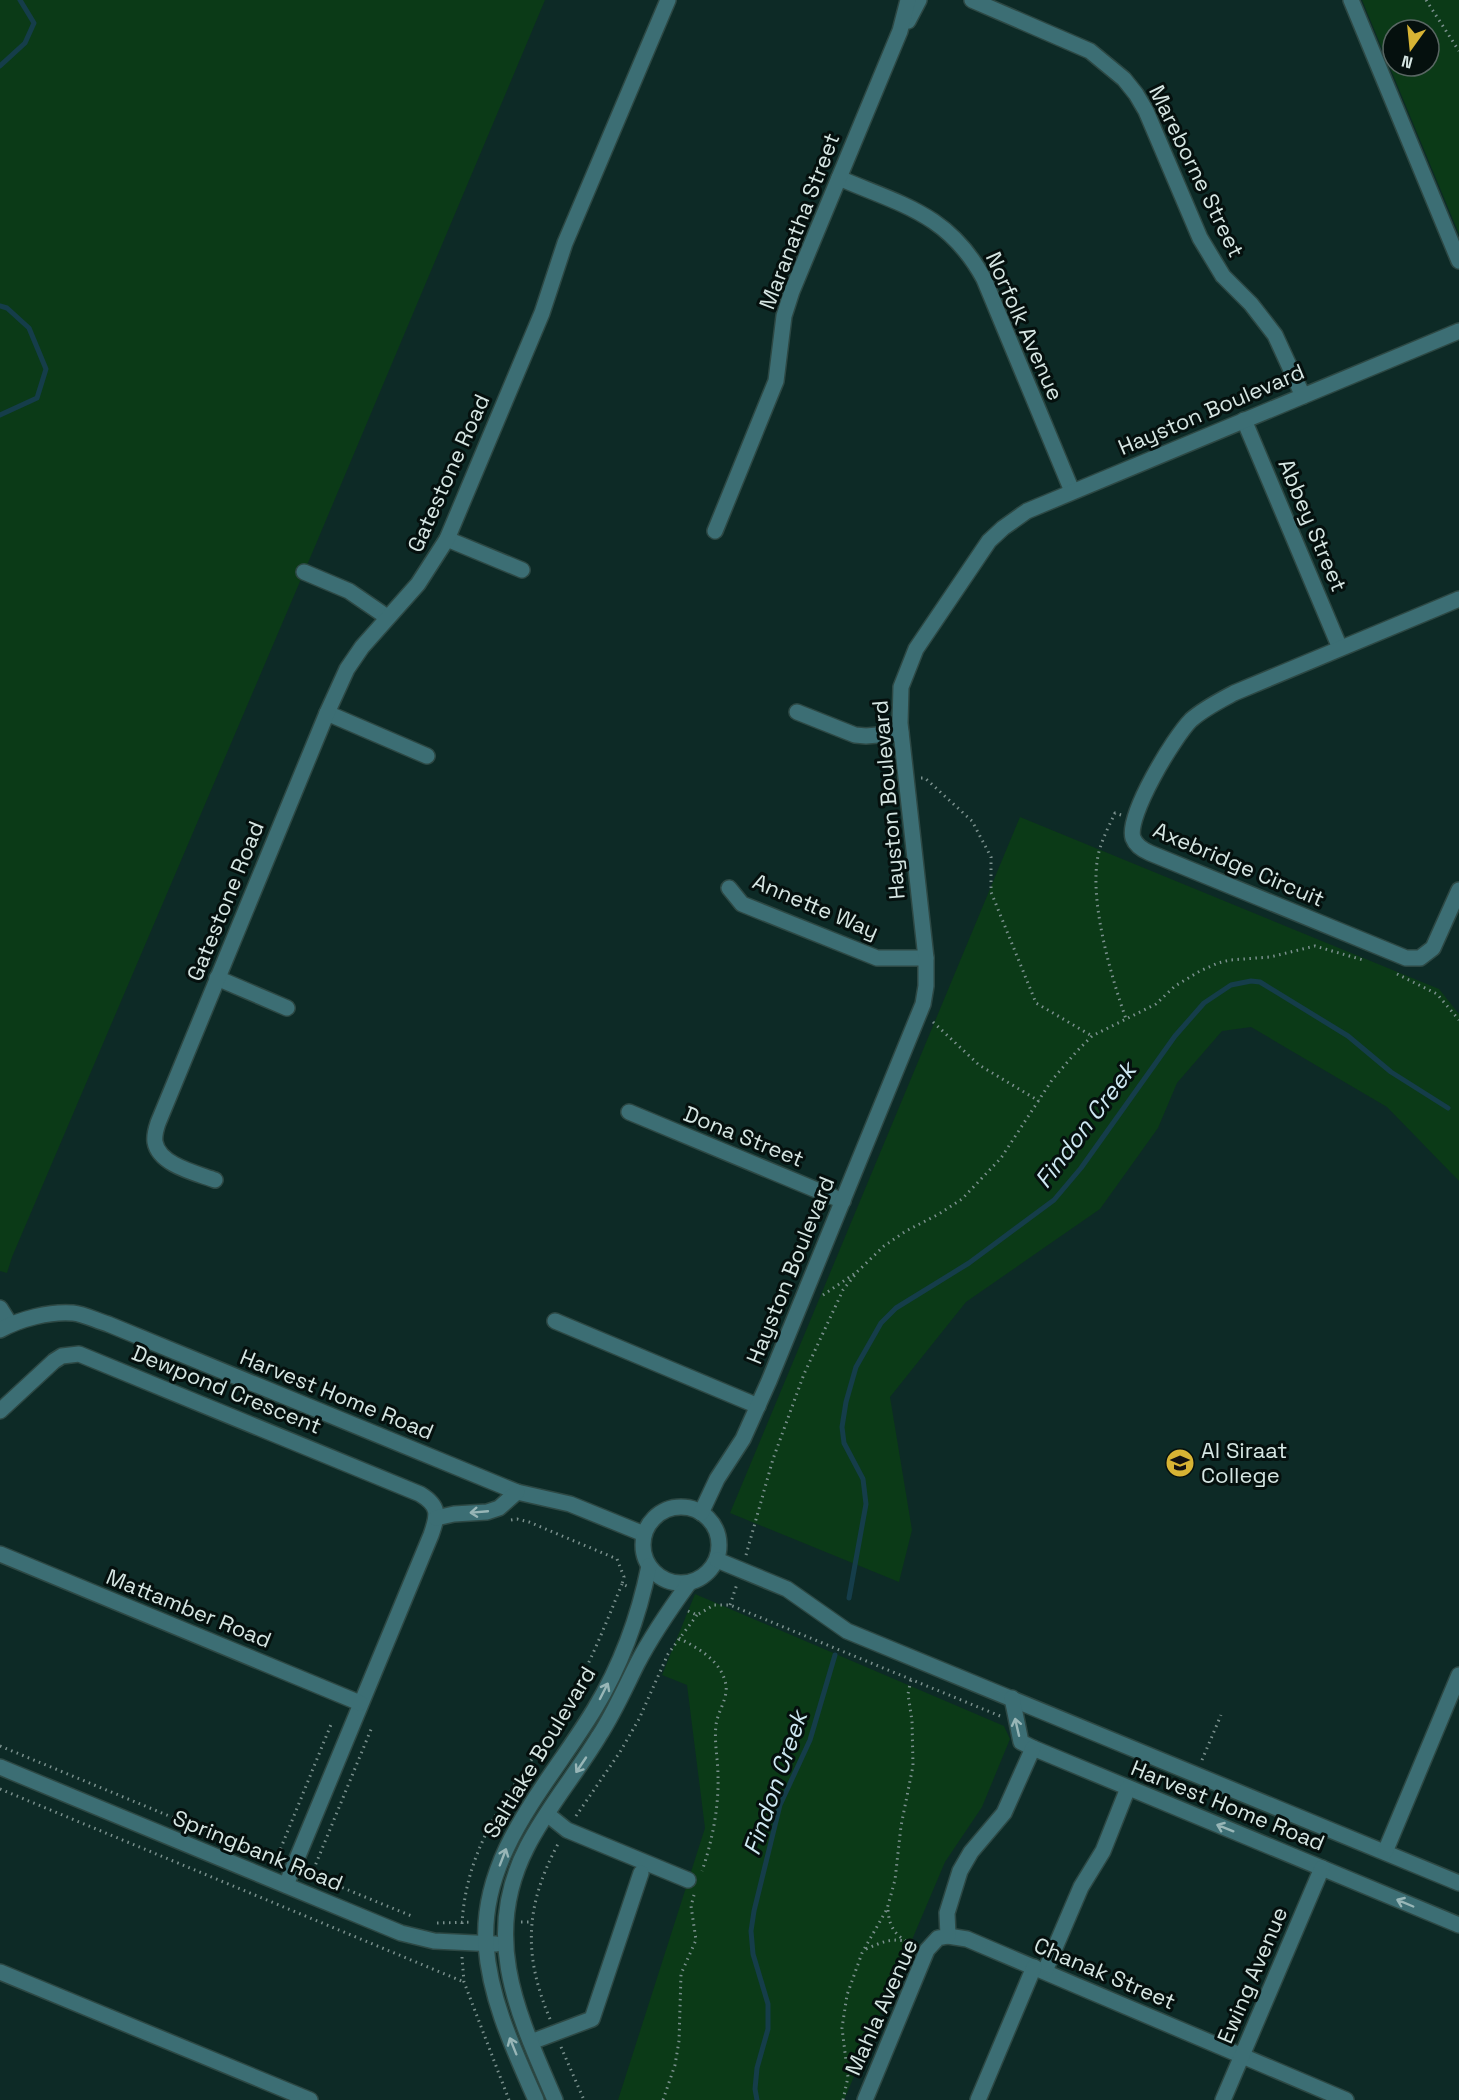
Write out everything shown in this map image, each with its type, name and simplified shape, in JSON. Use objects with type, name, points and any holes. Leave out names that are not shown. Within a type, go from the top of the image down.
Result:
[{"type":"street","name":"Gatestone Road","points":[[215,1180],[176,1165],[164,1157],[154,1140],[158,1123],[347,669],[387,617],[418,584],[447,538],[542,313],[565,243],[668,0]]},
{"type":"street","name":"Maranatha Street","points":[[715,531],[770,398],[779,363],[784,316],[792,291],[900,31],[908,0]]},
{"type":"street","name":"Maranatha Street","points":[[900,31],[914,14],[920,0]]},
{"type":"street","name":"Mareborne Street","points":[[972,0],[1090,51],[1103,59],[1124,79],[1146,111],[1200,238],[1223,276],[1251,304],[1275,335],[1303,396]]},
{"type":"street","points":[[1351,0],[1459,261]]},
{"type":"street","name":"Norfolk Avenue","points":[[839,178],[932,219],[949,232],[974,260],[1072,491]]},
{"type":"street","name":"Hayston Boulevard","points":[[701,1513],[717,1479],[743,1439],[758,1406],[919,1016],[926,986],[926,958],[901,733],[900,696],[906,671],[916,649],[977,559],[1003,528],[1027,511],[1459,331]]},
{"type":"street","name":"Abbey Street","points":[[1244,420],[1340,648]]},
{"type":"street","points":[[447,538],[522,570]]},
{"type":"street","points":[[304,572],[349,591],[387,617]]},
{"type":"street","name":"Axebridge Circuit","points":[[1459,599],[1234,693],[1210,706],[1191,720],[1167,750],[1135,821],[1132,836],[1143,850],[1406,958],[1420,958],[1433,948],[1459,890]]},
{"type":"street","points":[[797,712],[855,735],[901,733]]},
{"type":"street","points":[[327,713],[427,756]]},
{"type":"street","name":"Annette Way","points":[[729,888],[742,904],[878,958],[926,958]]},
{"type":"street","points":[[217,978],[287,1008]]},
{"type":"street","name":"Dona Street","points":[[628,1112],[843,1201]]},
{"type":"street","points":[[0,1308],[5,1327]]},
{"type":"street","name":"Harvest Home Road","points":[[5,1327],[42,1315],[73,1313],[108,1324],[516,1492],[570,1504],[644,1534]]},
{"type":"street","points":[[555,1321],[758,1406]]},
{"type":"street","name":"Dewpond Crescent","points":[[0,1411],[54,1361],[62,1356],[79,1354],[420,1494],[433,1504],[436,1518]]},
{"type":"street","points":[[286,1885],[436,1518],[454,1514],[487,1512],[499,1508],[516,1492]]},
{"type":"street","points":[[691,1508],[711,1522],[717,1533],[719,1547],[717,1560],[710,1570],[689,1583],[677,1584],[666,1581],[656,1575],[644,1556],[642,1545],[644,1534],[657,1515],[667,1509],[691,1508]]},
{"type":"street","name":"Mattamber Road","points":[[0,1554],[360,1703]]},
{"type":"street","name":"Harvest Home Road","points":[[717,1560],[787,1589],[847,1631],[1459,1883]]},
{"type":"street","name":"Saltlake Boulevard","points":[[536,2100],[502,2019],[491,1980],[486,1944],[490,1899],[504,1852],[527,1810],[596,1707],[630,1632],[644,1593],[649,1566]]},
{"type":"street","name":"Saltlake Boulevard","points":[[555,2100],[515,2002],[509,1977],[505,1945],[509,1900],[525,1850],[606,1725],[642,1654],[689,1583]]},
{"type":"street","points":[[1385,1852],[1459,1675]]},
{"type":"street","points":[[1012,1698],[1021,1742],[1033,1748]]},
{"type":"street","name":"Harvest Home Road","points":[[1033,1748],[1459,1925]]},
{"type":"street","name":"Mahla Avenue","points":[[865,2100],[927,1950],[938,1938],[948,1936],[946,1913],[960,1871],[971,1852],[1004,1813],[1033,1748]]},
{"type":"street","name":"Springbank Road","points":[[0,1767],[420,1939],[505,1945]]},
{"type":"street","points":[[978,2100],[1039,1969],[1081,1887],[1103,1851],[1128,1788]]},
{"type":"street","points":[[547,1814],[567,1830],[694,1882]]},
{"type":"street","name":"Ewing Avenue","points":[[1223,2100],[1322,1868]]},
{"type":"street","points":[[531,2042],[592,2019],[641,1873]]},
{"type":"street","name":"Chanak Street","points":[[948,1936],[967,1939],[1346,2100]]},
{"type":"street","points":[[0,1972],[310,2100]]},
{"type":"path","points":[[1426,0],[1459,51]]},
{"type":"path","points":[[906,780],[925,778],[972,821],[991,857],[991,892],[1036,1003],[1092,1036]]},
{"type":"path","points":[[1126,1019],[1118,996],[1098,912],[1098,857],[1115,813],[1135,821]]},
{"type":"path","points":[[730,1605],[772,1459],[804,1374],[843,1290],[858,1271],[884,1246],[962,1200],[1001,1158],[1065,1065],[1092,1036],[1156,1004],[1175,986],[1200,971],[1230,960],[1270,957],[1315,946],[1372,964]]},
{"type":"path","points":[[1390,970],[1437,994],[1459,1020]]},
{"type":"path","points":[[919,1016],[935,1023],[979,1065],[1039,1101]]},
{"type":"path","points":[[798,1312],[858,1271]]},
{"type":"path","points":[[508,1520],[518,1519],[529,1522],[617,1559],[624,1576],[622,1584],[644,1593]]},
{"type":"path","points":[[673,1605],[697,1615],[714,1605],[730,1605],[911,1679],[908,1694],[912,1721],[913,1766],[901,1826],[895,1881],[887,1909],[854,1970],[843,2013],[843,2041],[848,2077],[843,2100]]},
{"type":"path","points":[[663,2100],[675,2065],[679,2041],[681,1974],[696,1940],[691,1906],[694,1882],[710,1841],[716,1806],[718,1779],[716,1724],[726,1692],[722,1671],[712,1660],[680,1638]]},
{"type":"path","points":[[1196,1774],[1221,1715]]},
{"type":"path","points":[[276,1860],[332,1722]]},
{"type":"path","points":[[309,1895],[316,1877],[315,1866],[372,1727]]},
{"type":"path","points":[[0,1746],[418,1919]]},
{"type":"path","points":[[0,1790],[464,1982]]},
{"type":"path","points":[[887,1909],[892,1929],[907,1942]]},
{"type":"path","points":[[428,1923],[487,1922]]},
{"type":"path","points":[[506,1922],[531,1922]]},
{"type":"path","points":[[864,1950],[895,1939],[927,1950]]},
{"type":"green space","points":[[0,0],[545,0],[7,1273],[0,1271]]},
{"type":"green space","points":[[1362,0],[1459,0],[1459,234],[1394,78],[1441,78],[1441,18],[1381,18],[1381,46]]},
{"type":"green space","points":[[1020,817],[1439,989],[1459,1014],[1459,1181],[1387,1107],[1251,1027],[1222,1031],[1177,1083],[1158,1128],[1100,1209],[966,1302],[890,1397],[912,1530],[899,1582],[730,1513]]},
{"type":"green space","points":[[695,1594],[1004,1726],[1010,1739],[982,1807],[945,1862],[844,2100],[618,2100],[705,1828],[687,1685],[662,1675]]},
{"type":"waterway","points":[[0,66],[25,43],[34,23],[20,0]]},
{"type":"waterway","points":[[0,306],[7,308],[29,328],[46,369],[37,398],[0,415]]},
{"type":"waterway","name":"Findon Creek","points":[[849,1598],[866,1504],[863,1479],[844,1443],[842,1427],[856,1367],[881,1323],[896,1308],[969,1263],[1054,1200],[1081,1168],[1175,1036],[1204,1003],[1231,985],[1251,981],[1260,982],[1348,1036],[1391,1072],[1448,1108]]},
{"type":"waterway","name":"Findon Creek","points":[[757,2100],[755,2089],[757,2068],[768,2029],[768,2004],[753,1954],[751,1931],[754,1911],[780,1805],[810,1740],[835,1655]]},
{"type":"place","name":"Al Siraat College","points":[[1180,1463]]}]
